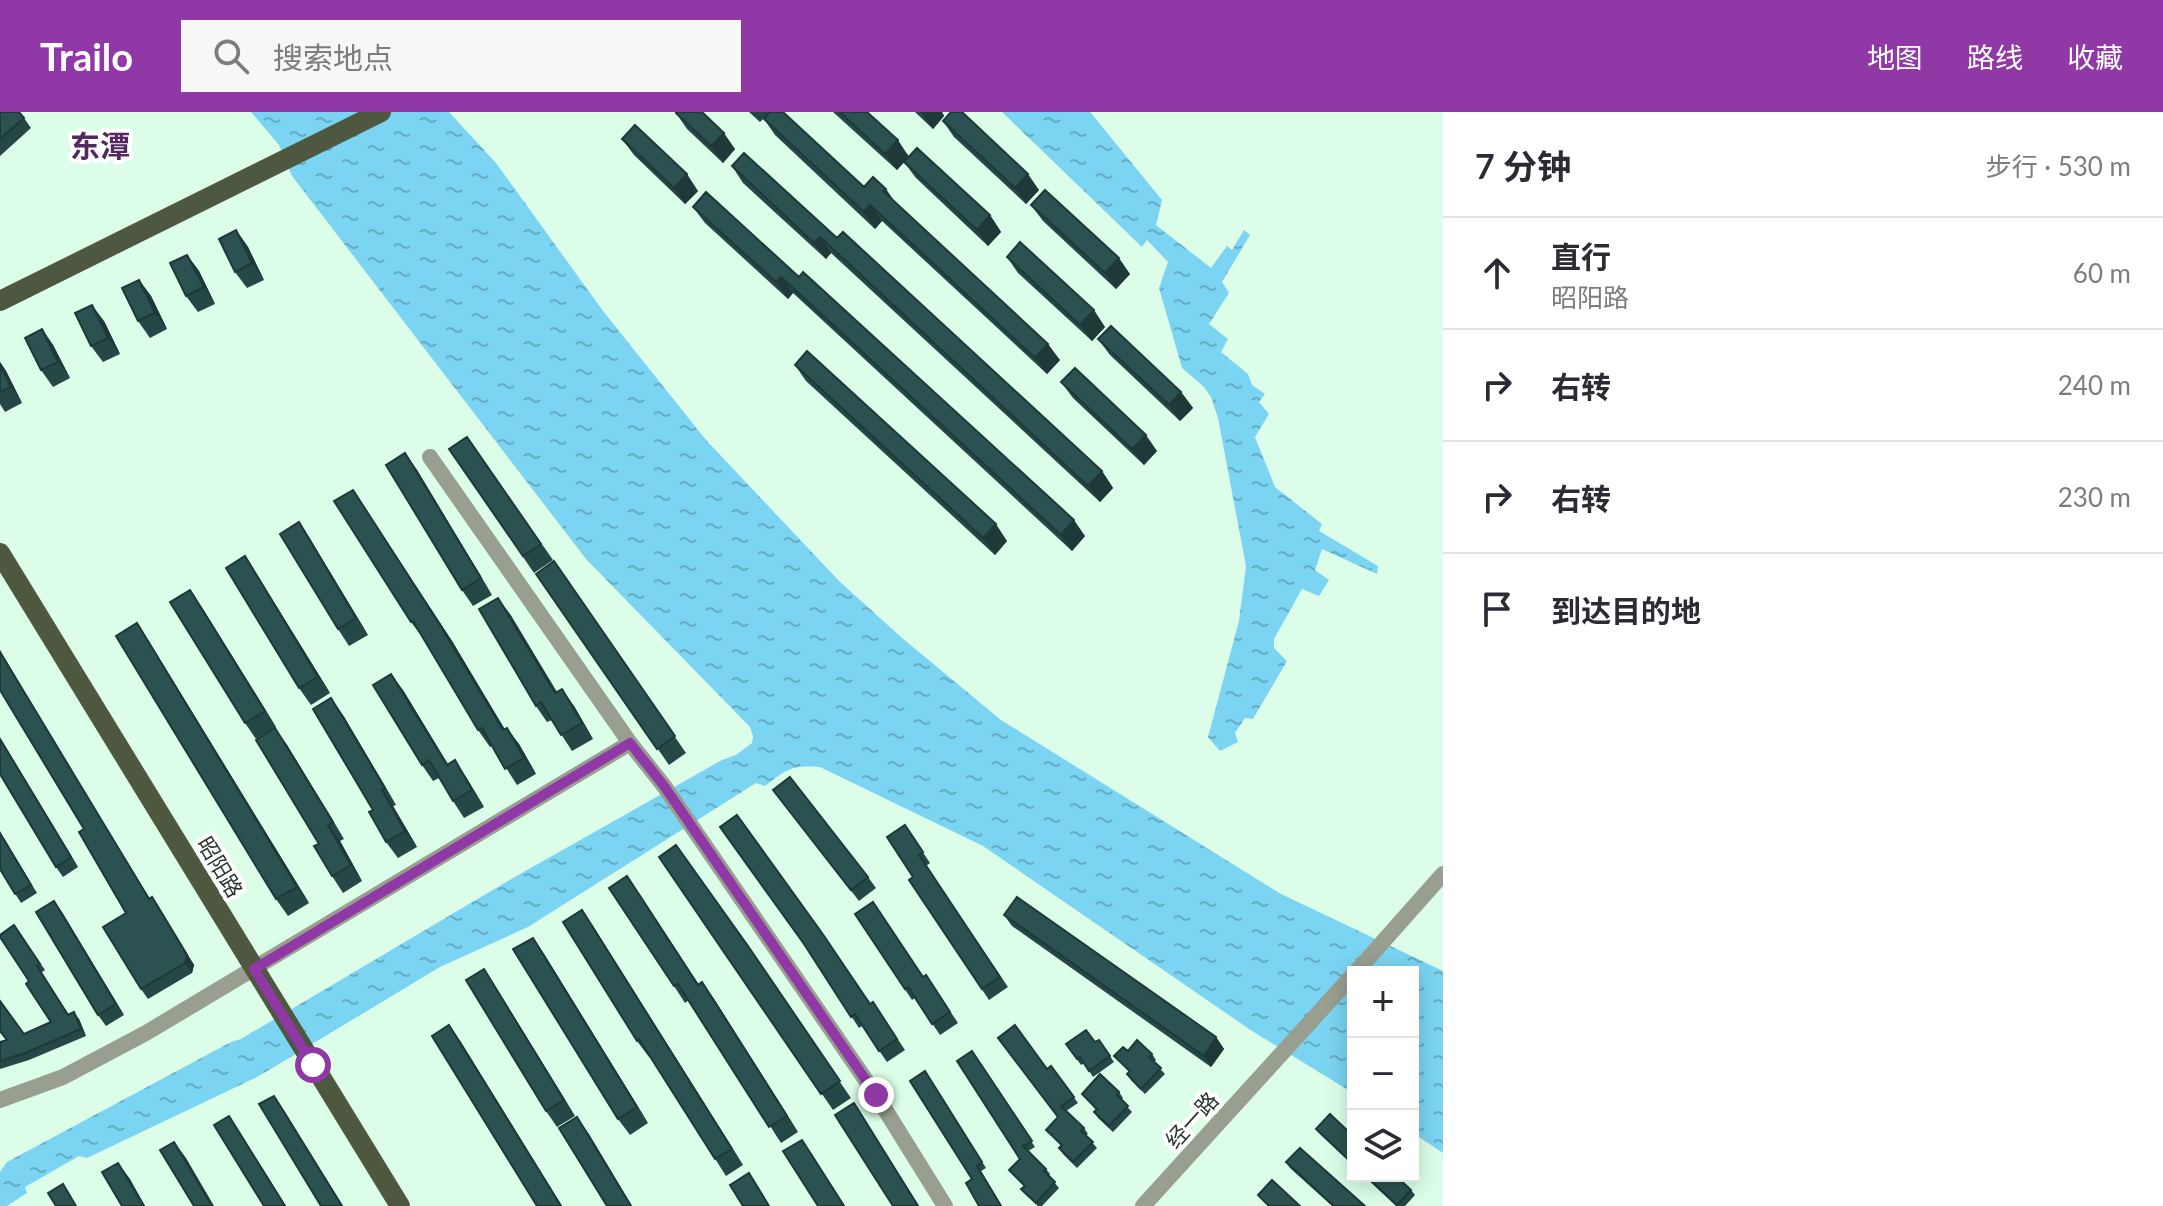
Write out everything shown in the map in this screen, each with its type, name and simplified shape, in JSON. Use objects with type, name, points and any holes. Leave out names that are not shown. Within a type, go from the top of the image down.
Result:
[{"type":"main road","points":[[0,301],[381,112]]},
{"type":"main road","name":"昭阳路","points":[[0,553],[400,1206]]},
{"type":"street","points":[[430,457],[630,743],[664,786],[876,1095],[945,1206]]},
{"type":"street","points":[[0,1100],[63,1077],[146,1033],[630,743]]},
{"type":"street","name":"经一路","points":[[1361,966],[1443,874]]},
{"type":"street","name":"经一路","points":[[1143,1206],[1347,982]]},
{"type":"water","points":[[251,112],[449,112],[496,163],[603,311],[706,440],[840,582],[902,638],[1001,720],[1281,894],[1443,971],[1443,1153],[1419,1137],[1419,966],[1347,966],[1347,1089],[1252,1031],[983,846],[820,767],[803,767],[785,772],[765,786],[756,783],[528,927],[440,967],[259,1076],[87,1158],[79,1156],[25,1187],[27,1193],[7,1206],[0,1206],[0,1172],[7,1162],[241,1039],[513,878],[736,755],[752,743],[750,727],[586,559],[292,176],[279,145]]},
{"type":"water","points":[[1002,112],[1090,112],[1162,200],[1156,225],[1211,268],[1227,246],[1232,250],[1244,230],[1250,235],[1222,282],[1229,293],[1209,324],[1228,339],[1221,352],[1248,374],[1252,385],[1265,394],[1259,402],[1269,414],[1255,437],[1275,487],[1322,524],[1319,531],[1378,566],[1377,574],[1322,549],[1315,570],[1329,580],[1319,596],[1302,589],[1274,639],[1274,648],[1287,661],[1253,719],[1245,718],[1235,733],[1238,742],[1220,751],[1208,737],[1239,621],[1246,566],[1218,418],[1204,387],[1182,368],[1159,288],[1168,262],[1147,240],[1142,247]]},
{"type":"building","points":[[0,112],[19,112],[24,118],[0,139]]},
{"type":"building","points":[[676,112],[702,112],[724,133],[711,146]]},
{"type":"building","points":[[770,112],[783,112],[864,187],[873,177],[886,189],[883,191],[1048,344],[1035,358],[870,205],[864,212],[764,119]]},
{"type":"building","points":[[840,112],[867,112],[898,140],[885,154]]},
{"type":"building","points":[[951,112],[962,112],[1028,174],[1015,188],[943,121]]},
{"type":"building","points":[[635,125],[687,174],[674,188],[622,139]]},
{"type":"building","points":[[917,148],[990,215],[977,230],[904,162]]},
{"type":"building","points":[[744,153],[837,238],[843,232],[1102,471],[1088,486],[820,237],[814,243],[732,166]]},
{"type":"building","points":[[1045,190],[1119,258],[1105,273],[1031,205]]},
{"type":"building","points":[[706,192],[799,277],[803,272],[1074,520],[1061,535],[781,277],[776,282],[693,207]]},
{"type":"building","points":[[236,230],[252,263],[235,272],[219,239]]},
{"type":"building","points":[[1020,242],[1094,310],[1080,325],[1007,257]]},
{"type":"building","points":[[187,255],[204,287],[186,296],[170,263]]},
{"type":"building","points":[[139,280],[155,313],[138,321],[122,288]]},
{"type":"building","points":[[92,305],[108,338],[91,346],[75,313]]},
{"type":"building","points":[[1111,326],[1181,392],[1169,405],[1098,339]]},
{"type":"building","points":[[42,329],[58,362],[41,370],[25,338]]},
{"type":"building","points":[[807,351],[996,524],[983,538],[795,365]]},
{"type":"building","points":[[0,365],[11,387],[0,392]]},
{"type":"building","points":[[1075,368],[1146,435],[1132,449],[1061,382]]},
{"type":"building","points":[[467,437],[541,544],[523,556],[449,449]]},
{"type":"building","points":[[405,453],[481,578],[462,590],[386,465]]},
{"type":"building","points":[[353,490],[503,730],[507,728],[524,758],[505,769],[482,728],[478,730],[413,621],[334,501]]},
{"type":"building","points":[[299,522],[356,618],[338,629],[280,534]]},
{"type":"building","points":[[245,556],[318,677],[299,688],[226,568]]},
{"type":"building","points":[[554,561],[675,736],[657,749],[536,574]]},
{"type":"building","points":[[190,590],[265,711],[245,723],[170,602]]},
{"type":"building","points":[[498,598],[555,693],[562,689],[582,723],[561,735],[541,702],[536,706],[479,609]]},
{"type":"building","points":[[137,623],[297,887],[276,899],[116,636]]},
{"type":"building","points":[[0,652],[149,899],[152,897],[187,955],[185,963],[141,989],[103,927],[126,913],[79,832],[84,829],[0,690]]},
{"type":"building","points":[[391,674],[447,765],[455,760],[472,790],[453,801],[429,760],[422,765],[373,685]]},
{"type":"building","points":[[331,698],[385,788],[382,790],[405,831],[386,842],[369,812],[373,810],[313,709]]},
{"type":"building","points":[[275,728],[333,822],[328,825],[351,865],[332,876],[314,846],[319,844],[256,740]]},
{"type":"building","points":[[0,739],[71,857],[56,867],[0,774]]},
{"type":"building","points":[[790,777],[868,877],[851,890],[773,790]]},
{"type":"building","points":[[737,815],[897,1039],[879,1051],[855,1014],[851,1017],[804,944],[720,827]]},
{"type":"building","points":[[905,825],[923,852],[919,855],[1000,977],[982,989],[909,880],[913,877],[887,837]]},
{"type":"building","points":[[0,833],[31,885],[15,894],[0,869]]},
{"type":"building","points":[[676,845],[840,1081],[821,1094],[659,857]]},
{"type":"building","points":[[627,876],[698,985],[702,982],[787,1116],[769,1127],[678,984],[674,986],[609,888]]},
{"type":"building","points":[[1017,897],[1216,1037],[1204,1056],[1004,915]]},
{"type":"building","points":[[54,901],[116,1004],[98,1015],[36,912]]},
{"type":"building","points":[[873,902],[950,1012],[932,1024],[855,914]]},
{"type":"building","points":[[582,910],[732,1149],[715,1159],[563,922]]},
{"type":"building","points":[[14,925],[68,1015],[74,1012],[81,1029],[0,1061],[0,1042],[7,1040],[0,1031],[0,1001],[24,1034],[51,1022],[0,937]]},
{"type":"building","points":[[533,938],[637,1107],[618,1119],[513,949]]},
{"type":"building","points":[[484,969],[564,1100],[546,1111],[466,980]]},
{"type":"building","points":[[449,1025],[561,1206],[537,1206],[432,1036]]},
{"type":"building","points":[[1015,1025],[1047,1069],[1051,1066],[1074,1097],[1061,1106],[1084,1128],[1081,1131],[1093,1142],[1073,1162],[1059,1148],[1062,1145],[1046,1130],[1058,1117],[998,1038]]},
{"type":"building","points":[[1086,1030],[1095,1042],[1099,1040],[1110,1056],[1089,1071],[1066,1044]]},
{"type":"building","points":[[1137,1040],[1161,1068],[1141,1089],[1127,1074],[1130,1071],[1114,1056],[1123,1047],[1128,1051]]},
{"type":"building","points":[[972,1051],[1032,1141],[1023,1146],[1055,1182],[1036,1203],[1021,1189],[1025,1186],[1009,1170],[1020,1159],[957,1061]]},
{"type":"building","points":[[925,1071],[982,1162],[977,1166],[1001,1206],[979,1206],[966,1183],[972,1179],[910,1081]]},
{"type":"building","points":[[1100,1074],[1119,1092],[1117,1095],[1128,1106],[1109,1126],[1094,1112],[1097,1109],[1082,1094]]},
{"type":"building","points":[[274,1096],[342,1206],[321,1206],[259,1104]]},
{"type":"building","points":[[854,1103],[918,1206],[893,1206],[835,1115]]},
{"type":"building","points":[[1330,1114],[1347,1130],[1347,1158],[1316,1129]]},
{"type":"building","points":[[229,1116],[285,1206],[264,1206],[214,1125]]},
{"type":"building","points":[[577,1117],[631,1206],[607,1206],[559,1128]]},
{"type":"building","points":[[802,1140],[844,1206],[818,1206],[783,1151]]},
{"type":"building","points":[[174,1142],[212,1206],[194,1206],[160,1150]]},
{"type":"building","points":[[1300,1148],[1365,1206],[1334,1206],[1286,1162]]},
{"type":"building","points":[[118,1163],[144,1206],[122,1206],[102,1172]]},
{"type":"building","points":[[749,1173],[769,1206],[743,1206],[730,1185]]},
{"type":"building","points":[[1272,1180],[1300,1206],[1269,1206],[1258,1195]]},
{"type":"building","points":[[1372,1182],[1402,1182],[1411,1190],[1397,1205]]},
{"type":"building","points":[[63,1184],[76,1206],[56,1206],[48,1193]]},
{"type":"district","name":"东潭","points":[[100,147]]},
{"type":"route","points":[[313,1065],[254,969],[630,743],[664,786],[876,1095]]}]
